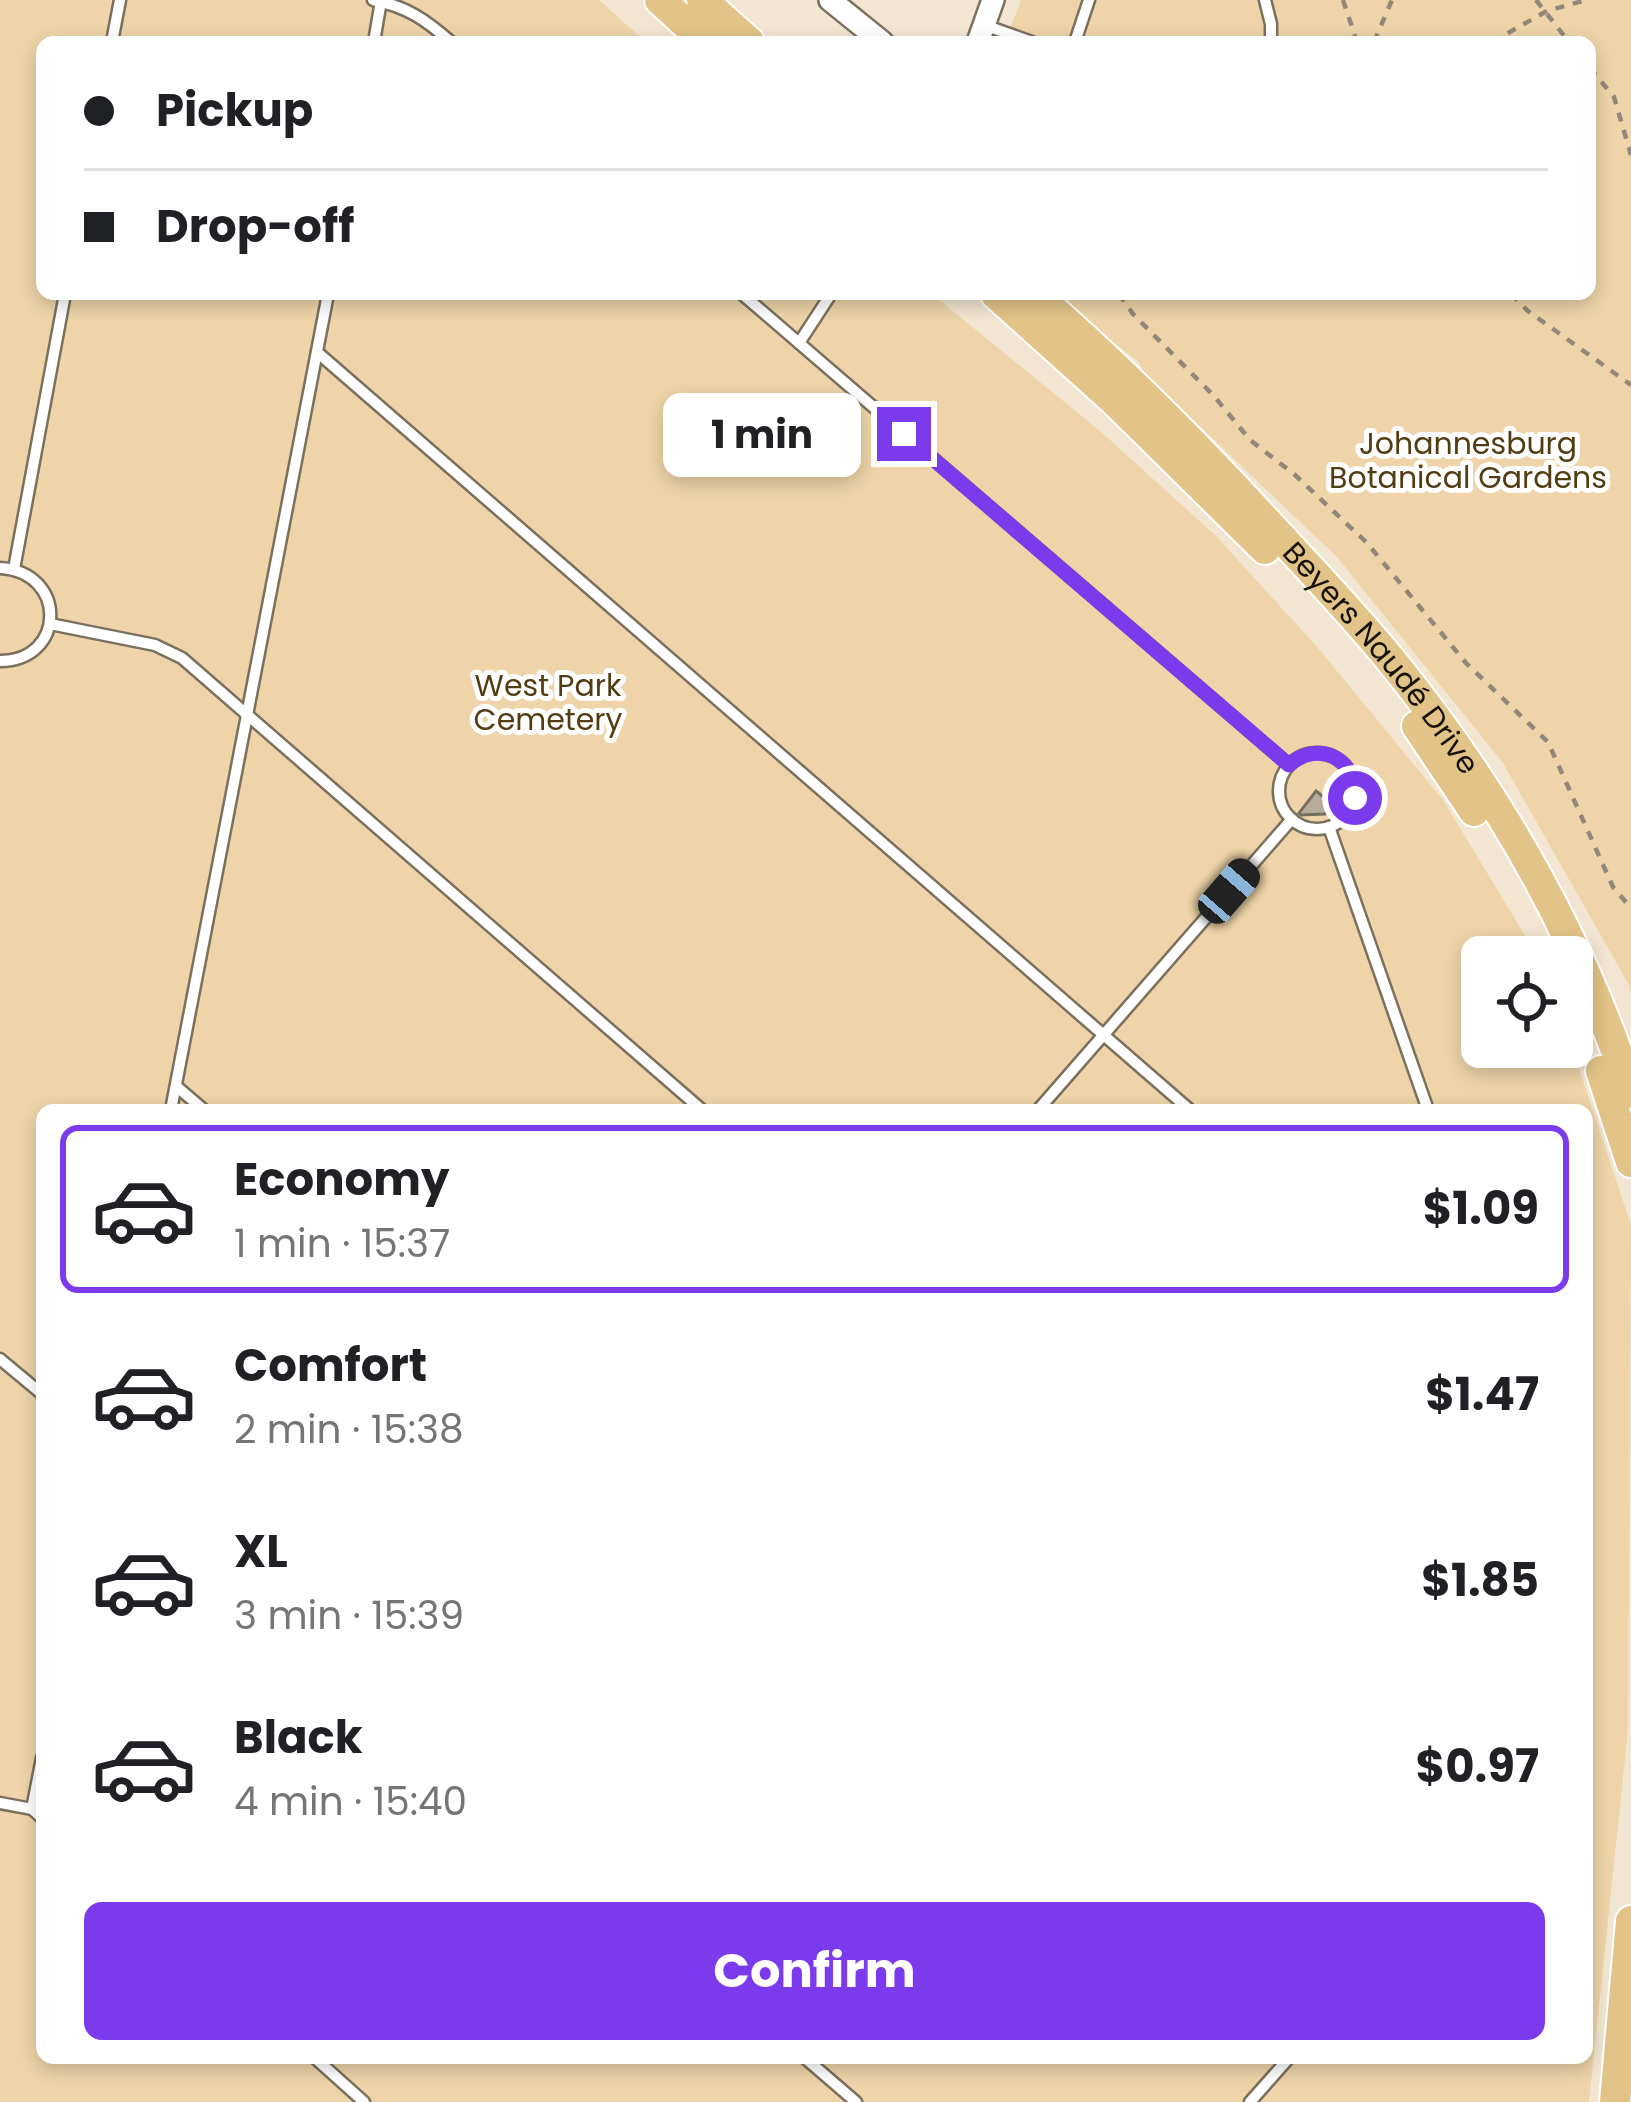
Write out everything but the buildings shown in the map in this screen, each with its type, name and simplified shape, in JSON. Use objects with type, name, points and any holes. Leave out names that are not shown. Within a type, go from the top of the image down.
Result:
[{"type":"main road","points":[[660,0],[699,36]]},
{"type":"main road","points":[[701,0],[742,36]]},
{"type":"main road","name":"Beyers Naudé Drive","points":[[1003,300],[1188,471],[1356,649],[1418,727],[1489,832],[1547,936]]},
{"type":"main road","name":"Beyers Naudé Drive","points":[[1040,300],[1235,487],[1418,694],[1496,808],[1559,917],[1631,1093]]},
{"type":"main road","points":[[1593,1050],[1631,1162]]},
{"type":"main road","points":[[1615,2102],[1631,1921]]},
{"type":"street","points":[[830,0],[875,36]]},
{"type":"street","points":[[981,34],[993,0]]},
{"type":"lane","points":[[113,36],[120,0]]},
{"type":"lane","points":[[1077,36],[1089,0]]},
{"type":"lane","points":[[1265,0],[1271,36]]},
{"type":"lane","points":[[374,36],[377,1],[424,18],[444,36]]},
{"type":"lane","points":[[0,661],[30,653],[50,624],[43,589],[25,573],[7,569],[64,300]]},
{"type":"lane","points":[[172,1104],[327,300]]},
{"type":"lane","points":[[749,300],[1289,765]]},
{"type":"lane","points":[[799,344],[827,300]]},
{"type":"lane","points":[[317,352],[1183,1104]]},
{"type":"lane","points":[[50,624],[155,645],[182,658],[695,1104]]},
{"type":"lane","points":[[1305,754],[1335,756],[1350,770],[1356,788],[1352,808],[1330,827],[1310,828],[1292,819],[1279,793],[1289,765],[1305,754]]},
{"type":"lane","points":[[1043,1104],[1292,819]]},
{"type":"lane","points":[[1330,827],[1426,1104]]},
{"type":"lane","points":[[176,1086],[197,1104]]},
{"type":"lane","points":[[0,1359],[36,1389]]},
{"type":"lane","points":[[0,1803],[36,1813]]},
{"type":"lane","points":[[321,2064],[364,2102]]},
{"type":"lane","points":[[812,2064],[856,2102]]},
{"type":"lane","points":[[1250,2102],[1284,2064]]},
{"type":"path","points":[[1343,0],[1355,36]]},
{"type":"path","points":[[1378,36],[1393,0]]},
{"type":"path","points":[[1536,0],[1565,36]]},
{"type":"path","points":[[1503,36],[1547,11],[1586,0]]},
{"type":"path","points":[[1596,75],[1614,97],[1631,155]]},
{"type":"path","points":[[1123,300],[1250,440],[1294,473],[1367,543],[1466,663],[1548,742],[1613,887],[1631,908]]},
{"type":"path","points":[[1517,300],[1631,385]]},
{"type":"green space","name":"West Park Cemetery","points":[[0,0],[599,0],[639,36],[36,36],[36,300],[939,300],[1100,431],[1216,536],[1318,648],[1443,800],[1525,936],[1461,936],[1461,1068],[1579,1068],[1591,1104],[36,1104],[36,2064],[1593,2064],[1589,2102],[0,2102]]},
{"type":"green space","name":"Johannesburg Botanical Gardens","points":[[1021,0],[1631,0],[1631,994],[1503,763],[1337,557],[1144,373],[1139,362],[1058,300],[1596,300],[1596,36],[1007,36]]},
{"type":"green space","name":"West Park Cemetery","points":[[1593,1110],[1631,1225],[1628,1730],[1593,2064]]},
{"type":"route","points":[[904,434],[1289,765],[1315,752],[1343,762],[1354,778],[1355,798]]}]
